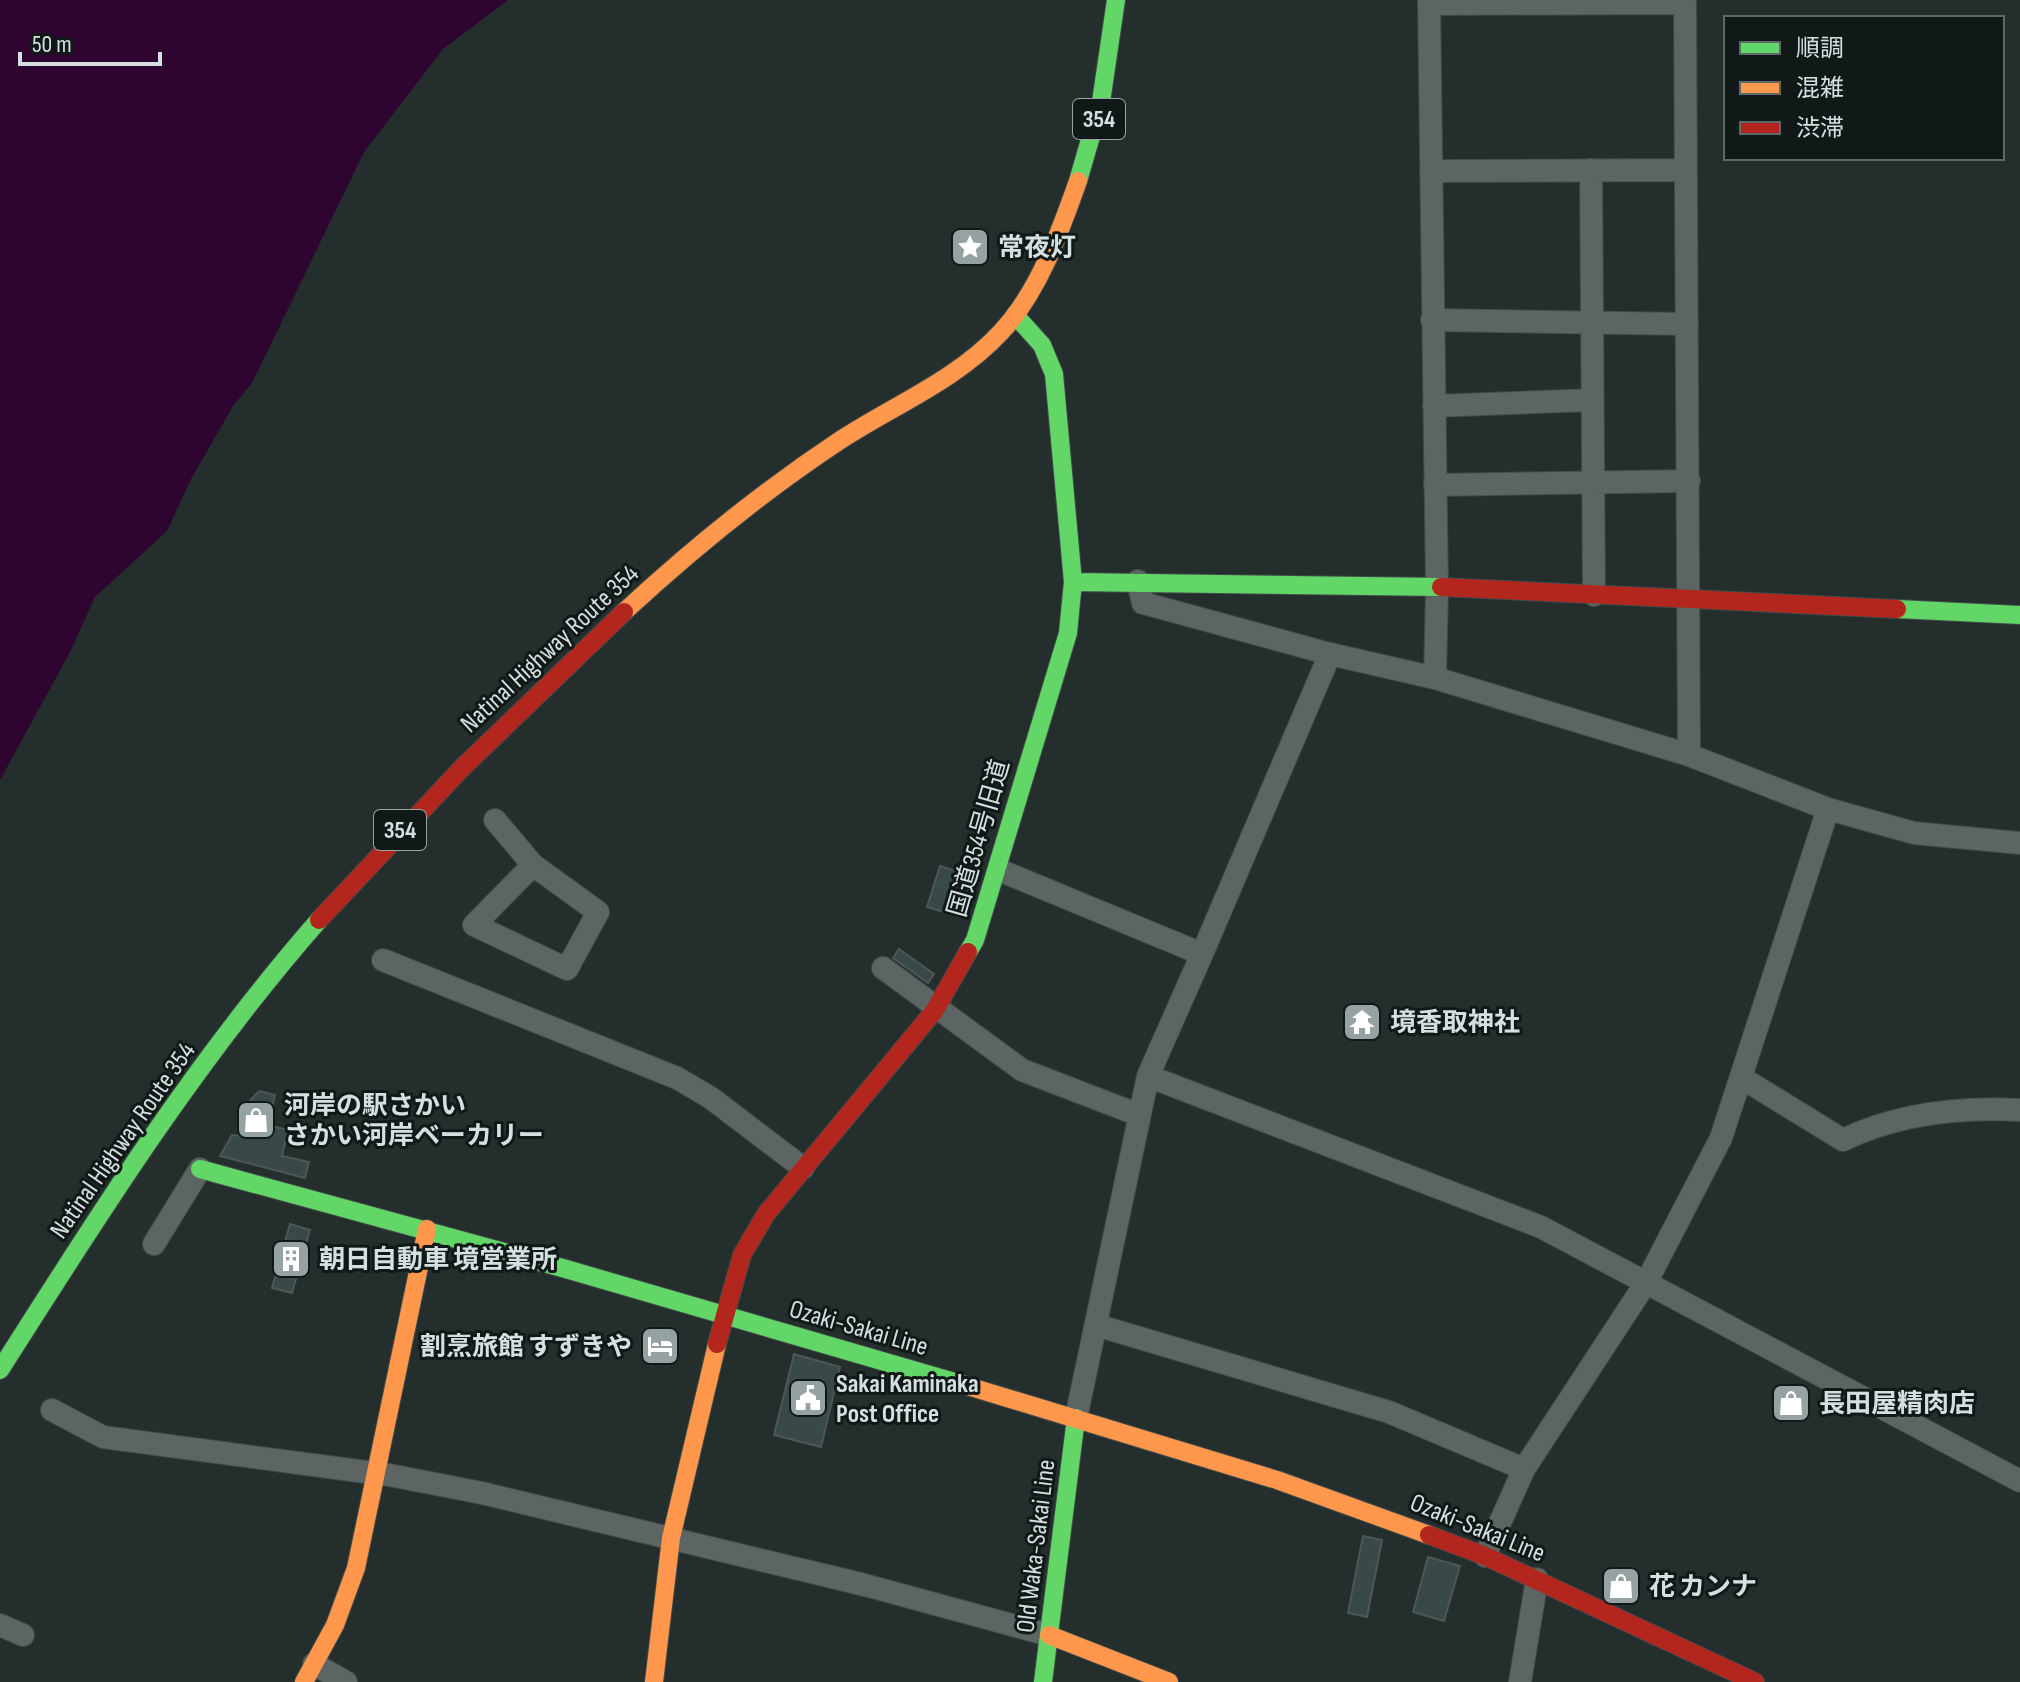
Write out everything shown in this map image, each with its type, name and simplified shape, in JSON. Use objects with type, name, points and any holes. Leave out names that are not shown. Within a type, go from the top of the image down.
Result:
[{"type":"main road","name":"Natinal Highway Route 354","points":[[0,1370],[150,1140],[248,1005],[369,862],[431,797],[554,674],[695,548],[820,452],[981,350],[1015,315],[1059,232],[1082,179],[1103,104],[1116,0]]},
{"type":"main road","name":"国道354号旧道","points":[[654,1682],[671,1538],[734,1275],[752,1236],[803,1168],[935,1010],[975,940],[999,870],[1068,633],[1073,582],[1054,374],[1042,345],[1015,315]]},
{"type":"main road","points":[[1073,582],[1437,589],[2020,615]]},
{"type":"main road","name":"Ozaki-Sakai Line","points":[[200,1169],[427,1229],[724,1315],[1076,1418],[1341,1501],[1537,1579],[1743,1679]]},
{"type":"main road","points":[[309,1673],[335,1625],[356,1568],[427,1229]]},
{"type":"main road","name":"Old Waka-Sakai Line","points":[[1043,1682],[1076,1418]]},
{"type":"main road","points":[[1049,1635],[1169,1682]]},
{"type":"street","points":[[1435,678],[1437,589],[1429,2],[1685,3],[1689,755]]},
{"type":"street","points":[[1591,170],[1594,595]]},
{"type":"street","points":[[1431,171],[1686,170]]},
{"type":"street","points":[[1432,320],[1687,324]]},
{"type":"street","points":[[1434,406],[1592,400]]},
{"type":"street","points":[[1435,485],[1689,481]]},
{"type":"street","points":[[1138,581],[1143,603],[1330,654],[1435,678],[1689,755],[1828,809],[1914,833],[2020,843]]},
{"type":"street","points":[[1076,1418],[1148,1076],[1330,654]]},
{"type":"street","points":[[1485,1556],[1524,1469],[1647,1281],[1721,1138],[1828,809]]},
{"type":"street","points":[[495,820],[533,865],[598,912],[567,969],[474,925],[533,865]]},
{"type":"street","points":[[999,870],[1202,954]]},
{"type":"street","points":[[383,960],[677,1078],[711,1098],[803,1168]]},
{"type":"street","points":[[883,968],[935,1010],[1022,1070],[1139,1115]]},
{"type":"street","points":[[1148,1076],[1541,1227],[2020,1481]]},
{"type":"street","points":[[1742,1078],[1843,1140],[1864,1130],[1922,1116],[1976,1108],[2020,1110]]},
{"type":"street","points":[[154,1244],[200,1169]]},
{"type":"street","points":[[1096,1325],[1389,1412],[1524,1469]]},
{"type":"street","points":[[52,1410],[103,1437],[376,1474],[482,1493],[865,1585],[1049,1635]]},
{"type":"street","points":[[1520,1682],[1537,1579]]},
{"type":"street","points":[[0,1625],[23,1635]]},
{"type":"street","points":[[309,1673],[346,1682]]},
{"type":"shaded area","points":[[0,0],[508,0],[443,49],[364,152],[252,383],[233,406],[191,479],[167,531],[95,597],[70,652],[0,780]]},
{"type":"building","points":[[940,866],[975,877],[963,918],[927,907]]},
{"type":"building","points":[[899,949],[934,974],[928,983],[893,958]]},
{"type":"building","name":"河岸の駅さかい さかい河岸ベーカリー","points":[[259,1091],[275,1095],[268,1125],[288,1130],[282,1156],[309,1162],[305,1178],[220,1156],[232,1135],[240,1136],[246,1105]]},
{"type":"building","name":"朝日自動車 境営業所","points":[[290,1224],[310,1230],[292,1293],[272,1288]]},
{"type":"building","points":[[794,1354],[840,1367],[821,1447],[774,1435]]},
{"type":"building","points":[[1363,1536],[1382,1540],[1367,1617],[1348,1613]]},
{"type":"building","points":[[1428,1557],[1460,1566],[1444,1621],[1413,1612]]},
{"type":"traffic: fast","points":[[1078,181],[1101,102],[1116,0]]},
{"type":"traffic: fast","points":[[968,952],[975,940],[1068,633],[1073,582],[1054,374],[1042,345],[1015,315]]},
{"type":"traffic: fast","points":[[1073,582],[1441,587]]},
{"type":"traffic: fast","points":[[1897,609],[2020,615]]},
{"type":"traffic: fast","points":[[0,1370],[112,1196],[191,1082],[274,973],[319,920]]},
{"type":"traffic: fast","points":[[200,1169],[566,1269],[961,1384]]},
{"type":"traffic: fast","points":[[1043,1682],[1076,1418]]},
{"type":"traffic: slow","points":[[624,612],[675,566],[782,480],[839,441],[944,378],[984,349],[1014,316],[1037,281],[1078,181]]},
{"type":"traffic: slow","points":[[304,1682],[335,1625],[356,1568],[427,1229]]},
{"type":"traffic: slow","points":[[654,1682],[671,1538],[717,1344]]},
{"type":"traffic: slow","points":[[961,1384],[1277,1480],[1429,1535]]},
{"type":"traffic: slow","points":[[1049,1635],[1169,1682]]},
{"type":"traffic: jam","points":[[1441,587],[1897,609]]},
{"type":"traffic: jam","points":[[319,920],[462,768],[624,612]]},
{"type":"traffic: jam","points":[[717,1344],[742,1255],[766,1214],[935,1010],[968,952]]},
{"type":"traffic: jam","points":[[1429,1535],[1485,1556],[1755,1682]]},
{"type":"place","name":"常夜灯","points":[[970,247]]},
{"type":"place","name":"境香取神社","points":[[1362,1022]]},
{"type":"place","name":"河岸の駅さかい さかい河岸ベーカリー","points":[[256,1120]]},
{"type":"place","name":"朝日自動車 境営業所","points":[[291,1259]]},
{"type":"place","name":"割烹旅館 すずきや","points":[[660,1346]]},
{"type":"place","name":"Sakai Kaminaka Post Office","points":[[808,1398]]},
{"type":"place","name":"長田屋精肉店","points":[[1791,1403]]},
{"type":"place","name":"花 カンナ","points":[[1621,1586]]}]
